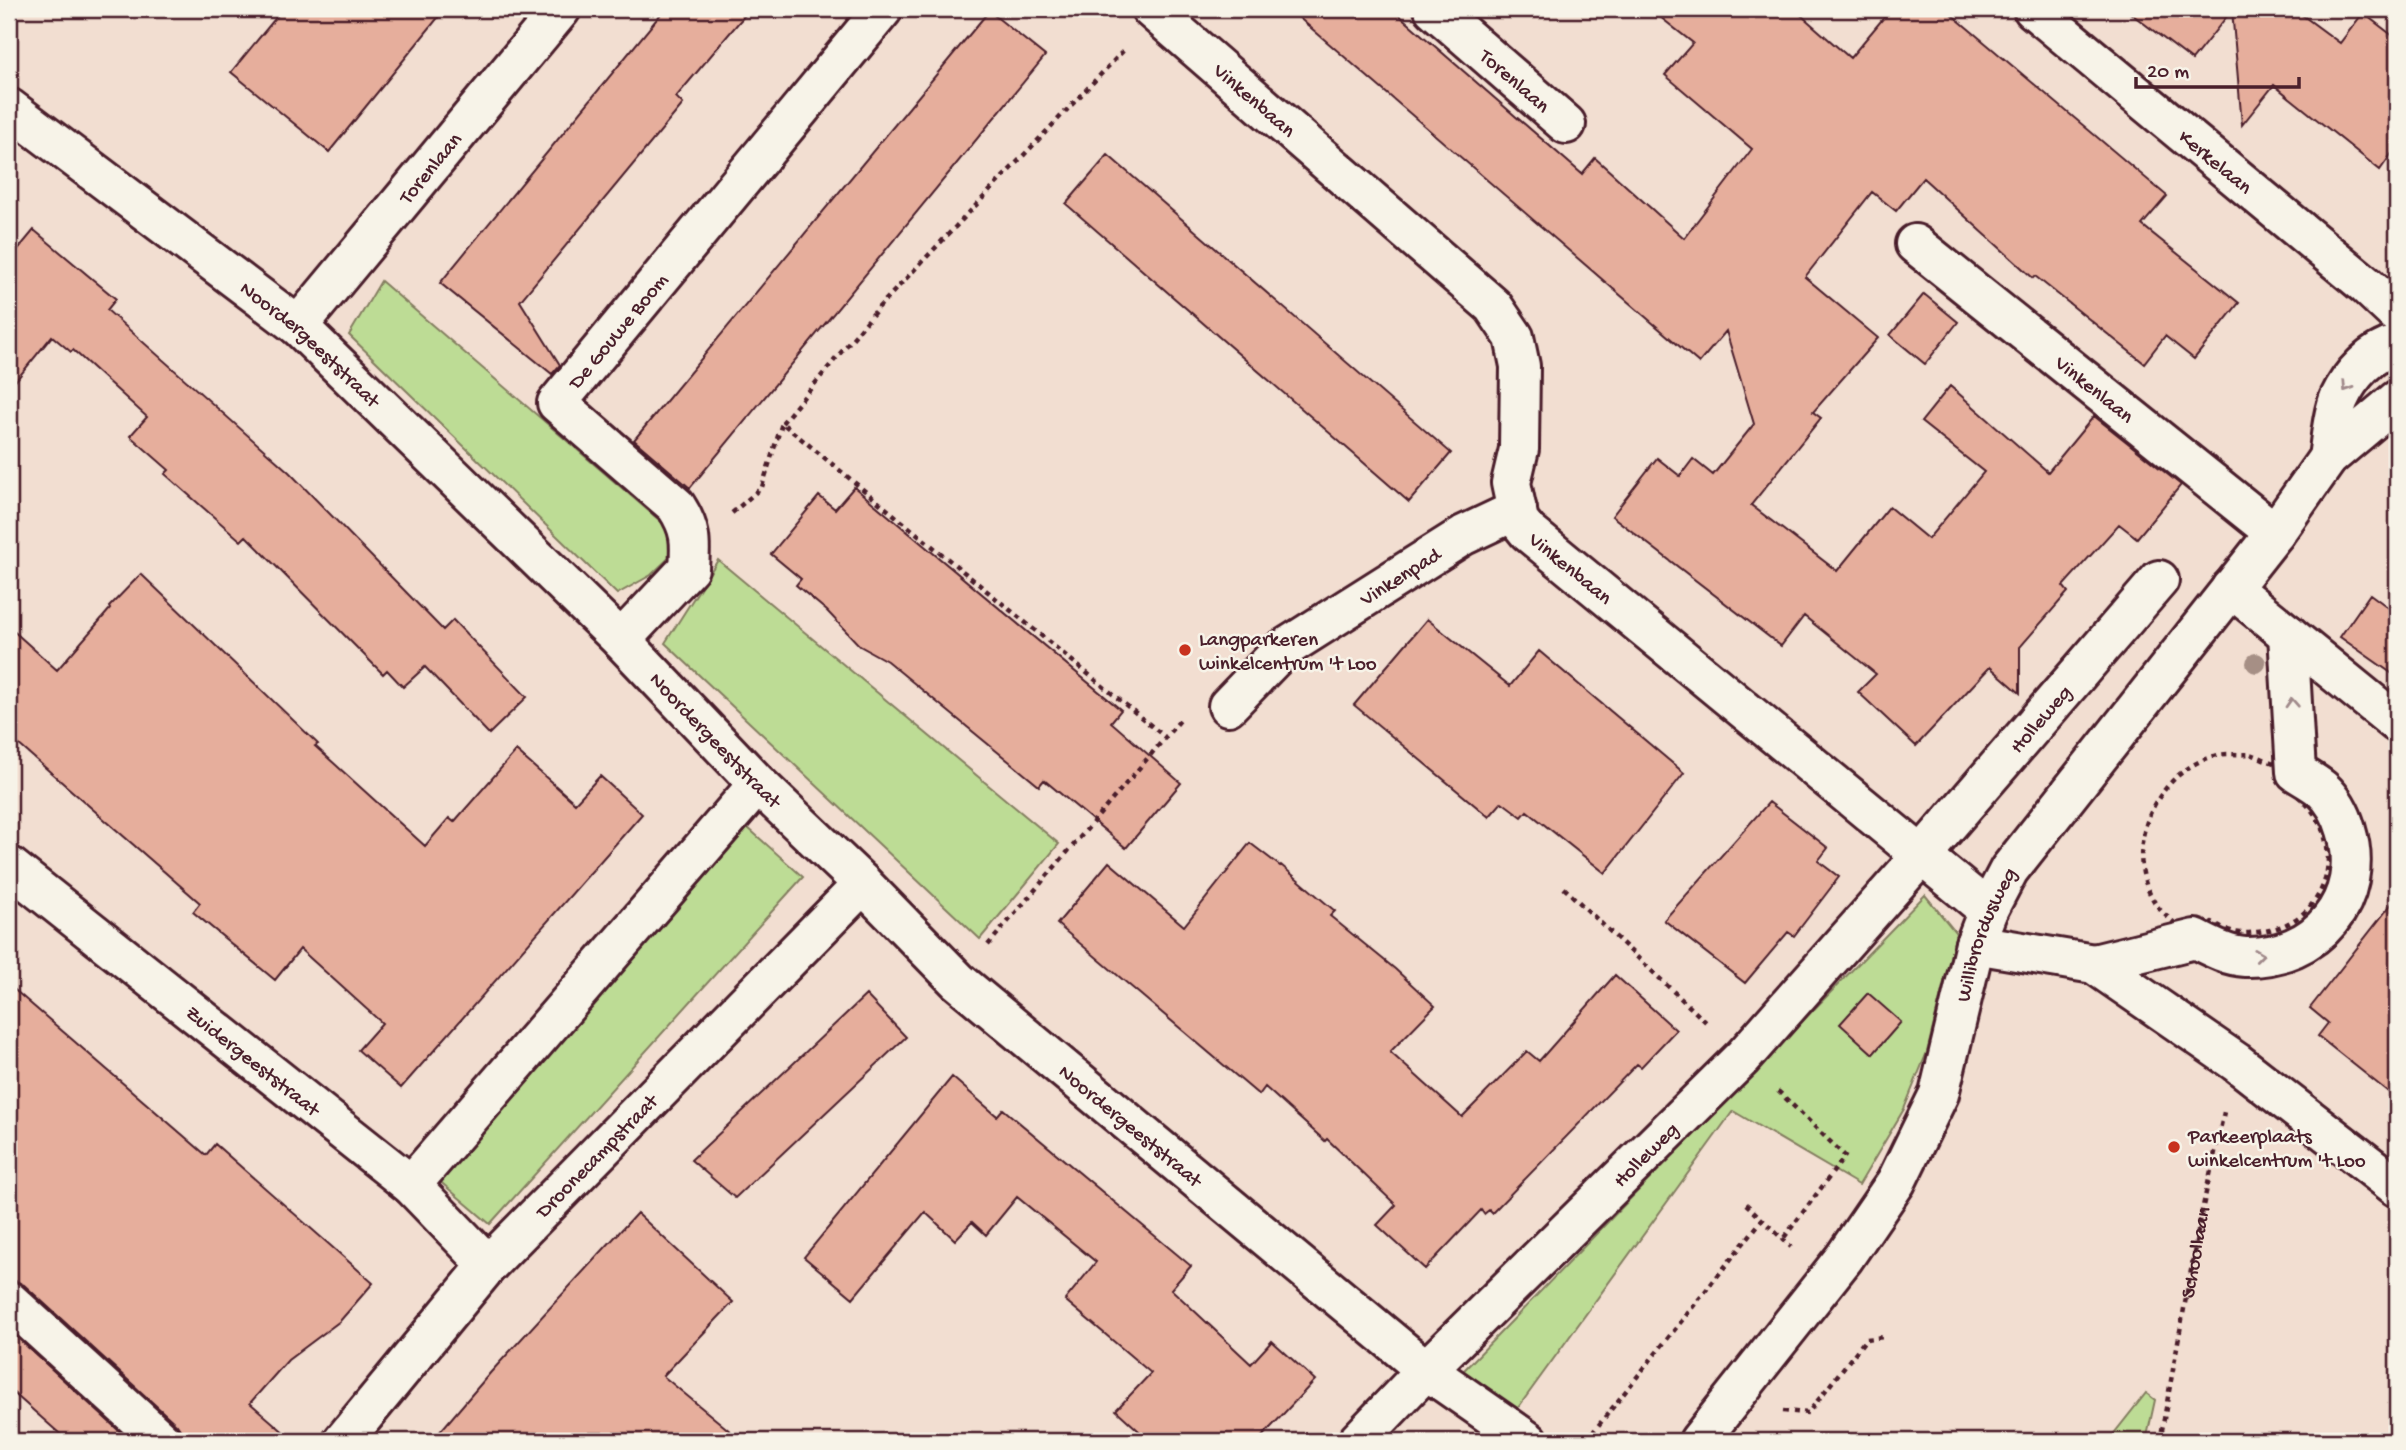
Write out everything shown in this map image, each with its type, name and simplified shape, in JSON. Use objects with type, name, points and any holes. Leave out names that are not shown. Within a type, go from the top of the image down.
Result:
[{"type":"street","name":"Torenlaan","points":[[298,326],[561,9]]},
{"type":"street","name":"De Gouwe Boom","points":[[691,552],[687,523],[676,506],[557,403],[883,9]]},
{"type":"street","name":"Torenlaan","points":[[1434,9],[1566,124]]},
{"type":"street","name":"Kerkelaan","points":[[2033,9],[2367,286],[2397,314]]},
{"type":"street","name":"Vinkenbaan","points":[[1154,11],[1493,306],[1514,337],[1520,366],[1519,449],[1511,483],[1519,521],[1528,532],[1921,856]]},
{"type":"street","name":"Noordergeeststraat","points":[[9,107],[298,326],[621,640],[758,784],[863,884],[958,981],[1426,1370]]},
{"type":"street","name":"Vinkenlaan","points":[[1915,244],[2275,533]]},
{"type":"street","name":"Willibrordusweg","points":[[2328,458],[2339,400],[2350,381],[2372,355],[2397,345]]},
{"type":"street","name":"Willibrordusweg","points":[[1699,1441],[1844,1258],[1896,1182],[1939,1094],[1982,927],[2009,870],[2275,533],[2328,458],[2397,400]]},
{"type":"street","name":"Vinkenpad","points":[[1228,706],[1282,650],[1464,534],[1517,510]]},
{"type":"street","points":[[621,640],[689,568],[691,552]]},
{"type":"street","name":"Holleweg","points":[[1357,1441],[1743,1057],[2159,580]]},
{"type":"street","points":[[2231,588],[2397,723]]},
{"type":"street","points":[[2094,964],[2195,939],[2224,954],[2245,957],[2289,952],[2317,935],[2338,910],[2350,880],[2351,848],[2342,816],[2323,790],[2296,772],[2288,634]]},
{"type":"street","points":[[411,1185],[758,784]]},
{"type":"street","points":[[1921,856],[1982,927],[2094,964],[2236,1062],[2397,1187]]},
{"type":"street","name":"Zuidergeeststraat","points":[[9,866],[411,1185],[488,1265]]},
{"type":"street","name":"Droonecampstraat","points":[[343,1441],[488,1265],[863,884]]},
{"type":"street","points":[[9,1301],[162,1441]]},
{"type":"street","points":[[1426,1370],[1528,1441]]},
{"type":"path","points":[[691,552],[762,486],[782,423],[878,308],[1154,11]]},
{"type":"path","points":[[782,423],[1165,737]]},
{"type":"path","points":[[958,981],[1189,709]]},
{"type":"path","points":[[2251,754],[2296,772],[2287,787],[2308,805],[2319,822],[2327,844],[2327,868],[2322,889],[2310,909],[2294,922],[2270,931],[2246,934],[2230,931],[2211,922],[2195,939],[2158,907],[2144,878],[2141,847],[2148,816],[2164,788],[2188,768],[2218,755],[2251,754]]},
{"type":"path","points":[[1564,888],[1845,1156],[1783,1240]]},
{"type":"path","name":"Schoollaan","points":[[2160,1441],[2200,1215],[2236,1062]]},
{"type":"path","points":[[1746,1204],[1800,1255]]},
{"type":"path","points":[[1586,1441],[1762,1220]]},
{"type":"path","points":[[1771,1410],[1808,1413],[1866,1339],[1885,1337]]},
{"type":"green space","points":[[381,281],[666,526],[675,552],[651,575],[617,594],[349,335]]},
{"type":"green space","points":[[718,560],[1059,844],[980,939],[665,643]]},
{"type":"green space","points":[[747,827],[803,877],[490,1224],[437,1179]]},
{"type":"green space","points":[[1925,895],[1956,933],[1927,1052],[1904,1109],[1859,1185],[1733,1111],[1494,1441],[1490,1441],[1437,1398]]},
{"type":"green space","points":[[2146,1393],[2155,1400],[2146,1441],[2108,1441]]},
{"type":"building","points":[[283,9],[445,9],[329,152],[231,72]]},
{"type":"building","points":[[665,9],[750,9],[676,97],[683,104],[520,301],[560,365],[552,374],[440,283]]},
{"type":"building","points":[[1289,9],[1392,9],[1582,174],[1595,158],[1684,238],[1752,149],[1665,75],[1693,43],[1650,9],[1794,9],[1850,58],[1891,9],[1945,9],[2167,196],[2142,225],[2239,303],[2194,359],[2165,336],[2144,363],[2035,276],[2033,278],[1923,178],[1896,211],[1872,192],[1805,277],[1878,338],[1813,412],[1821,418],[1751,505],[1837,571],[1889,507],[1928,539],[1984,472],[1921,422],[1950,386],[2048,472],[2094,416],[2181,485],[2137,538],[2119,524],[2063,586],[2068,592],[2020,647],[2020,693],[1990,667],[1916,746],[1858,692],[1876,674],[1804,616],[1781,646],[1612,516],[1657,458],[1680,476],[1693,459],[1713,475],[1754,424],[1726,331],[1699,363]]},
{"type":"building","points":[[2125,9],[2294,9],[2340,43],[2363,13],[2397,39],[2397,146],[2380,170],[2274,85],[2242,125],[2232,10],[2192,60]]},
{"type":"building","points":[[989,11],[1045,56],[690,488],[634,440]]},
{"type":"building","points":[[1108,155],[1451,453],[1409,502],[1066,204]]},
{"type":"building","points":[[34,230],[116,299],[107,310],[289,472],[443,630],[453,620],[527,697],[489,734],[425,667],[403,687],[387,670],[383,674],[246,536],[241,541],[165,474],[169,470],[130,436],[147,417],[73,350],[71,352],[52,336],[9,389],[9,260]]},
{"type":"building","points":[[1924,294],[1958,322],[1925,364],[1890,335]]},
{"type":"building","points":[[854,487],[1121,710],[1111,722],[1181,783],[1126,848],[1044,780],[1039,786],[887,661],[860,646],[827,611],[796,585],[801,579],[771,554],[819,496],[835,509]]},
{"type":"building","points":[[141,574],[318,744],[315,746],[425,846],[449,818],[454,822],[516,751],[575,803],[600,776],[642,814],[401,1088],[358,1050],[382,1023],[300,949],[275,980],[193,912],[200,903],[9,736],[9,627],[57,670],[109,607]]},
{"type":"building","points":[[2370,594],[2397,614],[2397,677],[2340,637]]},
{"type":"building","points":[[1427,619],[1510,686],[1539,651],[1684,773],[1605,873],[1527,811],[1522,817],[1502,802],[1489,817],[1354,705]]},
{"type":"building","points":[[1769,802],[1828,848],[1818,861],[1839,877],[1794,936],[1788,932],[1745,983],[1664,920]]},
{"type":"building","points":[[1250,843],[1281,865],[1335,911],[1330,916],[1435,1006],[1390,1052],[1462,1117],[1527,1051],[1539,1061],[1615,975],[1676,1030],[1641,1067],[1637,1064],[1492,1213],[1489,1210],[1484,1214],[1481,1210],[1425,1269],[1377,1225],[1396,1205],[1327,1139],[1325,1141],[1265,1087],[1259,1095],[1057,924],[1109,862],[1184,926]]},
{"type":"building","points":[[2397,897],[2397,1099],[2318,1036],[2328,1023],[2310,1008]]},
{"type":"building","points":[[9,985],[206,1155],[215,1144],[373,1283],[340,1321],[288,1360],[250,1403],[294,1441],[183,1441],[183,1434],[177,1425],[24,1285],[9,1280]]},
{"type":"building","points":[[1868,993],[1901,1022],[1873,1054],[1840,1024]]},
{"type":"building","points":[[866,995],[906,1037],[735,1198],[691,1160]]},
{"type":"building","points":[[952,1077],[997,1116],[1003,1109],[1191,1266],[1171,1289],[1251,1364],[1272,1341],[1315,1380],[1258,1441],[1150,1441],[1116,1410],[1151,1373],[1065,1300],[1096,1262],[1017,1197],[986,1235],[972,1222],[955,1240],[925,1212],[853,1298],[804,1257]]},
{"type":"building","points":[[637,1213],[733,1302],[663,1376],[742,1441],[432,1441],[491,1372]]},
{"type":"building","points":[[9,1330],[130,1441],[68,1441],[9,1389]]},
{"type":"place","name":"Langparkeren winkelcentrum 't Loo","points":[[1185,650]]},
{"type":"place","name":"Parkeerplaats winkelcentrum 't Loo","points":[[2174,1147]]}]
